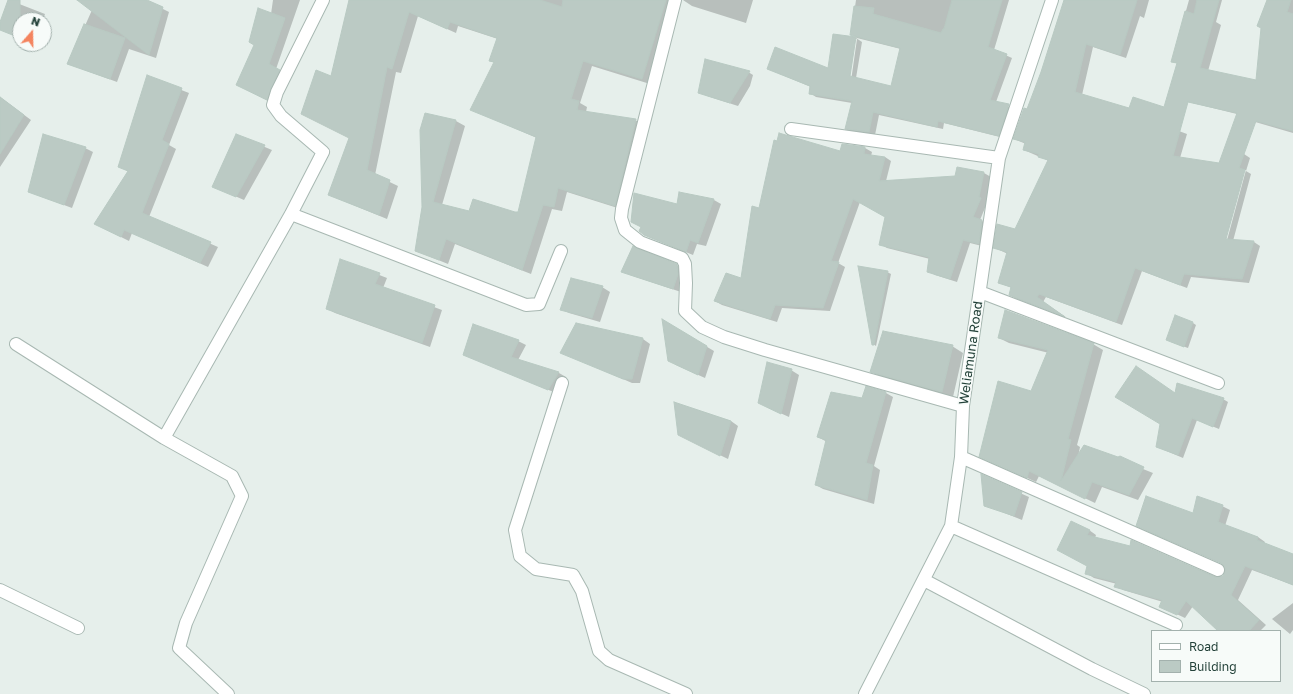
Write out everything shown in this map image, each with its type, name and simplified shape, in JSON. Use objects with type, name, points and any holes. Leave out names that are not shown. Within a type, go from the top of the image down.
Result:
[{"type":"street","points":[[164,438],[291,214],[323,152],[281,116],[273,105],[277,92],[323,0]]},
{"type":"street","points":[[675,0],[622,209],[621,218],[625,230],[640,242],[682,258],[686,283],[685,311],[702,327],[724,337],[765,350],[963,406]]},
{"type":"street","name":"Weliamuna Road","points":[[865,694],[951,526],[961,457],[963,406],[999,158],[1052,0]]},
{"type":"street","points":[[791,129],[999,158]]},
{"type":"street","points":[[291,214],[526,305],[539,304],[561,251]]},
{"type":"street","points":[[980,292],[1218,383]]},
{"type":"street","points":[[16,344],[164,438],[232,476],[242,496],[186,623],[179,648],[228,694]]},
{"type":"street","points":[[562,384],[515,530],[520,556],[536,569],[573,575],[582,591],[599,651],[610,660],[686,694]]},
{"type":"street","points":[[961,457],[1218,570]]},
{"type":"street","points":[[951,526],[1176,625]]},
{"type":"street","points":[[924,580],[1092,669],[1144,694]]},
{"type":"street","points":[[0,590],[78,628]]},
{"type":"building","points":[[8,0],[20,0],[20,12],[12,12],[12,35],[0,30],[0,22]]},
{"type":"building","points":[[77,0],[147,0],[163,7],[149,55]]},
{"type":"building","points":[[349,0],[540,0],[562,7],[563,0],[666,0],[642,79],[583,61],[571,99],[579,101],[577,110],[636,119],[615,206],[558,188],[554,207],[543,205],[522,270],[446,239],[439,260],[415,251],[422,207],[420,130],[425,113],[456,120],[433,202],[469,211],[473,199],[518,212],[536,137],[470,110],[494,62],[489,61],[497,38],[450,22],[447,29],[409,12],[392,69],[387,67],[367,170],[390,180],[379,215],[328,195],[349,138],[301,114],[316,70],[331,76]]},
{"type":"building","points":[[952,0],[1002,0],[988,47],[1007,54],[990,100],[1009,104],[999,136],[938,121],[937,127],[873,112],[869,132],[845,129],[852,101],[809,94],[810,86],[767,69],[775,47],[828,68],[833,34],[856,37],[850,76],[891,86],[900,48],[850,35],[854,6],[874,8],[873,14],[941,33],[944,29]]},
{"type":"building","points":[[1064,0],[1137,0],[1120,55],[1086,44],[1075,92],[1129,108],[1133,97],[1164,107],[1177,63],[1171,62],[1185,11],[1194,14],[1197,0],[1219,0],[1200,68],[1256,80],[1261,28],[1257,26],[1267,0],[1291,0],[1287,12],[1293,14],[1293,131],[1256,121],[1239,168],[1245,170],[1226,239],[1254,241],[1242,279],[1184,274],[1180,285],[1135,268],[1116,322],[1039,294],[1037,297],[1065,317],[1009,295],[1011,287],[998,283],[1007,252],[993,248],[997,224],[1015,229],[1048,160],[1038,157],[1039,154],[1023,150],[1025,142],[1013,139],[1024,108],[1027,109],[1041,72]],"holes":[[[1188,102],[1237,113],[1219,163],[1173,156]]]},
{"type":"building","points":[[258,8],[285,18],[269,64],[280,70],[267,100],[236,85],[254,45],[249,42]]},
{"type":"building","points":[[84,24],[125,38],[110,79],[67,64]]},
{"type":"building","points":[[705,59],[750,71],[730,103],[698,93]]},
{"type":"building","points":[[147,75],[182,88],[162,140],[169,144],[142,213],[211,242],[200,263],[124,230],[121,237],[94,224],[128,171],[118,167]]},
{"type":"building","points":[[0,97],[24,115],[0,154]]},
{"type":"building","points":[[779,133],[840,151],[842,144],[865,147],[864,154],[885,157],[879,181],[955,176],[957,167],[984,172],[979,197],[981,198],[973,217],[982,220],[979,244],[963,240],[950,279],[927,272],[929,257],[879,245],[885,217],[853,199],[831,261],[839,262],[823,308],[775,305],[770,319],[714,301],[726,273],[741,278],[752,206],[759,208],[774,140],[777,141]]},
{"type":"building","points":[[43,134],[86,147],[64,205],[28,192]]},
{"type":"building","points":[[236,134],[265,145],[236,197],[212,187]]},
{"type":"building","points":[[679,192],[714,199],[698,243],[690,240],[686,252],[644,235],[639,231],[641,227],[631,222],[634,193],[677,204]]},
{"type":"building","points":[[633,246],[677,264],[678,274],[673,289],[621,272]]},
{"type":"building","points":[[340,259],[380,273],[375,284],[435,305],[422,343],[326,309]]},
{"type":"building","points":[[858,266],[888,271],[874,345],[872,345]]},
{"type":"building","points":[[571,278],[603,286],[592,318],[560,310]]},
{"type":"building","points":[[1005,310],[1094,343],[1068,439],[1071,440],[1061,481],[1084,445],[1118,457],[1120,456],[1144,467],[1129,495],[1092,482],[1085,499],[1029,471],[1027,478],[979,457],[998,381],[1031,391],[1048,350],[998,338]]},
{"type":"building","points":[[1175,315],[1193,322],[1184,347],[1166,340]]},
{"type":"building","points":[[662,319],[707,346],[698,375],[668,361]]},
{"type":"building","points":[[576,323],[643,338],[632,379],[623,379],[560,353]]},
{"type":"building","points":[[473,324],[519,340],[511,357],[559,372],[548,390],[463,355]]},
{"type":"building","points":[[883,331],[953,345],[942,392],[870,372]]},
{"type":"building","points":[[767,362],[792,369],[781,414],[758,403]]},
{"type":"building","points":[[1136,366],[1175,393],[1177,383],[1224,398],[1213,427],[1192,418],[1178,455],[1156,447],[1160,424],[1115,397]]},
{"type":"building","points":[[866,386],[886,392],[866,463],[873,465],[867,500],[815,485],[826,440],[817,437],[831,392],[862,398]]},
{"type":"building","points":[[674,402],[731,421],[720,456],[678,435]]},
{"type":"building","points":[[981,474],[1022,492],[1014,516],[984,506]]},
{"type":"building","points":[[1146,496],[1193,513],[1197,496],[1223,505],[1218,522],[1258,537],[1257,540],[1293,554],[1293,585],[1245,566],[1231,595],[1259,620],[1250,630],[1217,630],[1186,601],[1177,615],[1159,607],[1162,600],[1114,587],[1116,582],[1085,574],[1087,566],[1057,550],[1071,521],[1090,530],[1087,535],[1130,546],[1131,540],[1215,577],[1223,576],[1225,569],[1221,563],[1136,526]]}]
